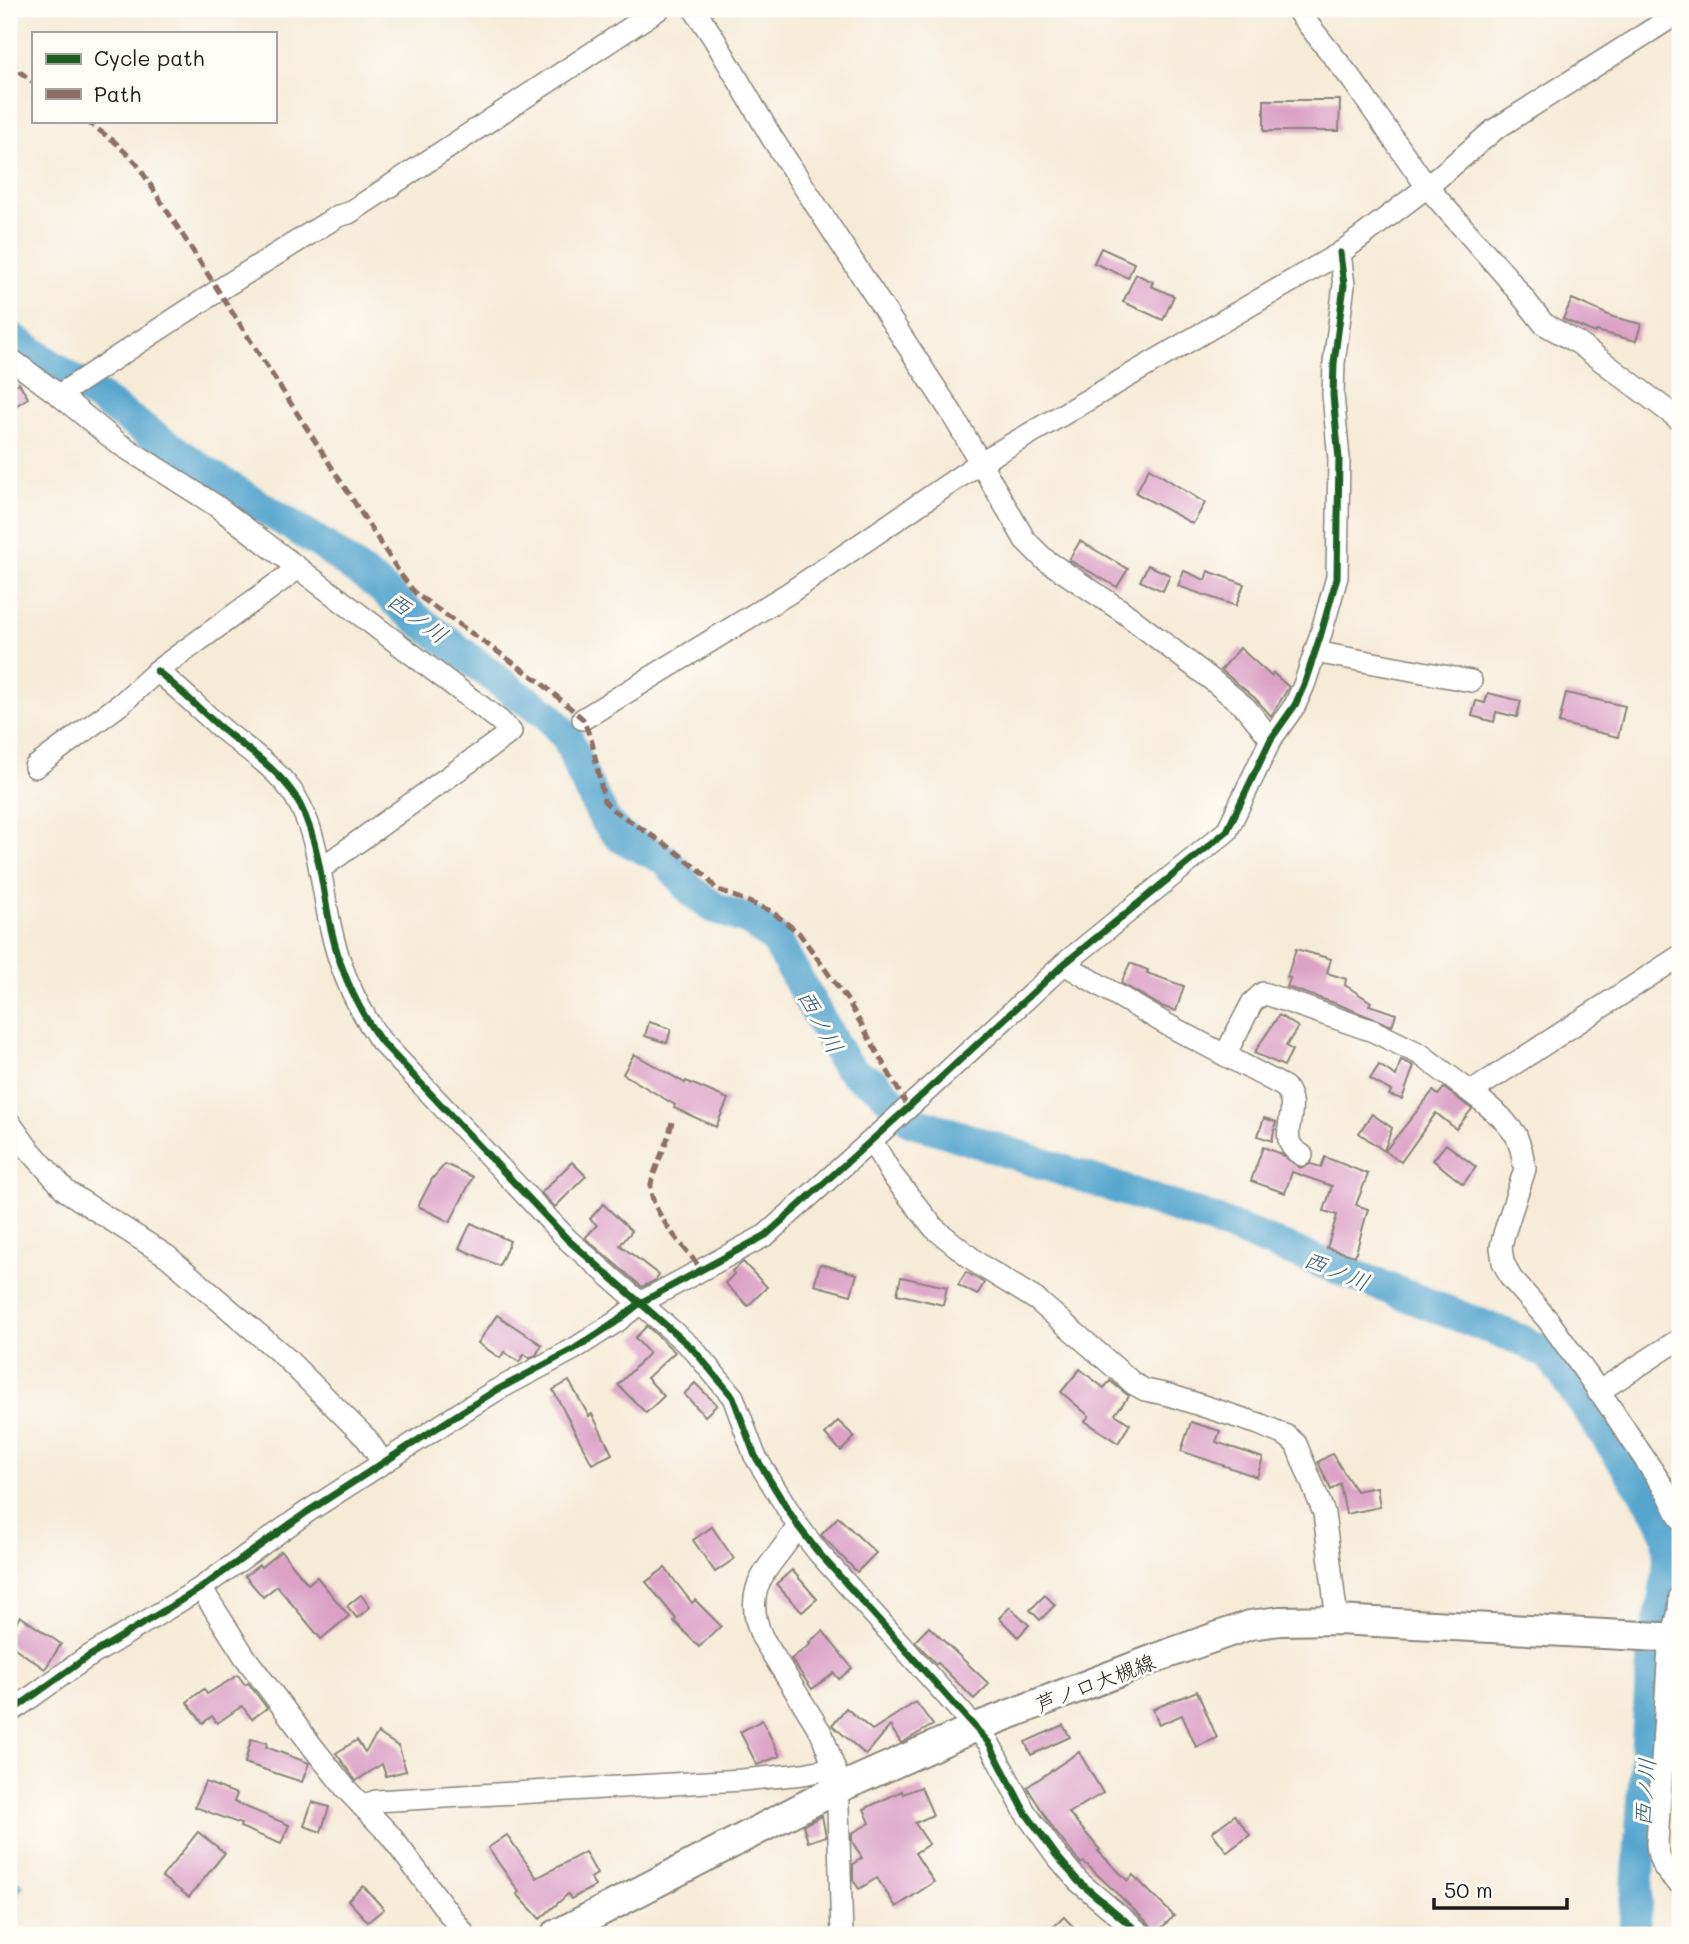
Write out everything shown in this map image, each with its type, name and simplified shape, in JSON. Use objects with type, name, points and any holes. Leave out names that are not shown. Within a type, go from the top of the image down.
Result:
[{"type":"main road","name":"芦ノ口大槻線","points":[[555,1935],[836,1779],[1179,1649],[1250,1625],[1280,1621],[1337,1620],[1676,1638]]},
{"type":"street","points":[[59,395],[219,290],[338,216],[349,213],[659,9]]},
{"type":"street","points":[[694,9],[772,138],[981,462],[1025,540],[1044,559],[1122,611],[1184,657],[1246,708],[1271,739]]},
{"type":"street","points":[[1296,9],[1353,81],[1427,187],[1505,275],[1544,324],[1578,343],[1680,420]]},
{"type":"street","points":[[583,719],[789,593],[981,462],[1340,253],[1427,187],[1494,130],[1680,12]]},
{"type":"street","points":[[9,1713],[83,1660],[201,1588],[307,1512],[495,1391],[574,1349],[640,1303],[765,1235],[872,1141],[1064,964],[1227,831],[1271,739],[1295,705],[1315,652],[1336,578],[1339,459],[1333,395],[1334,363],[1344,285],[1340,253]]},
{"type":"street","points":[[9,358],[118,443],[215,505],[297,569],[309,575],[316,583],[499,720],[511,732],[320,869]]},
{"type":"street","points":[[35,767],[122,703],[157,671],[297,569]]},
{"type":"street","points":[[1315,652],[1471,681]]},
{"type":"street","points":[[157,671],[274,771],[295,797],[320,869],[330,928],[344,978],[380,1040],[568,1240],[693,1349],[733,1397],[755,1456],[798,1526],[864,1606],[989,1743],[1025,1812],[1056,1855],[1078,1881],[1142,1935]]},
{"type":"street","points":[[1471,1092],[1680,956]]},
{"type":"street","points":[[1064,964],[1166,1024],[1285,1087],[1291,1094],[1292,1104],[1287,1141],[1290,1148],[1302,1156]]},
{"type":"street","points":[[1225,1055],[1252,1003],[1263,993],[1399,1042],[1420,1054],[1501,1117],[1516,1135],[1525,1169],[1509,1213],[1501,1247],[1503,1262],[1511,1278],[1548,1320],[1598,1392],[1668,1494],[1680,1518]]},
{"type":"street","points":[[9,1122],[66,1191],[167,1256],[285,1357],[361,1432],[383,1464]]},
{"type":"street","points":[[872,1141],[892,1175],[934,1228],[980,1265],[1037,1300],[1134,1384],[1145,1390],[1259,1424],[1287,1436],[1296,1444],[1324,1513],[1337,1620]]},
{"type":"street","points":[[1598,1392],[1680,1339]]},
{"type":"street","points":[[798,1526],[758,1583],[753,1604],[762,1637],[822,1734],[836,1779],[842,1935]]},
{"type":"street","points":[[201,1588],[244,1657],[312,1746],[390,1835],[465,1935]]},
{"type":"street","points":[[1680,1596],[1657,1844],[1660,1861],[1680,1884]]},
{"type":"street","points":[[362,1805],[376,1801],[742,1780],[803,1774],[836,1779]]},
{"type":"building","points":[[1264,100],[1340,100],[1339,131],[1264,131]]},
{"type":"building","points":[[1101,248],[1134,263],[1128,278],[1094,263]]},
{"type":"building","points":[[1136,274],[1153,282],[1151,286],[1174,296],[1163,320],[1123,302]]},
{"type":"building","points":[[1572,299],[1613,317],[1641,324],[1636,341],[1596,331],[1595,333],[1563,319]]},
{"type":"building","points":[[19,383],[28,398],[9,410],[9,389]]},
{"type":"building","points":[[1149,468],[1205,503],[1193,524],[1136,493]]},
{"type":"building","points":[[1080,541],[1128,569],[1117,587],[1069,560]]},
{"type":"building","points":[[1148,565],[1170,575],[1163,591],[1140,581]]},
{"type":"building","points":[[1184,571],[1205,580],[1208,571],[1244,584],[1236,606],[1178,586]]},
{"type":"building","points":[[1240,648],[1271,676],[1273,673],[1289,687],[1271,716],[1255,698],[1221,670]]},
{"type":"building","points":[[1488,693],[1521,701],[1517,717],[1496,712],[1494,722],[1472,716],[1476,701],[1485,703]]},
{"type":"building","points":[[1566,693],[1625,706],[1618,737],[1559,723]]},
{"type":"building","points":[[1296,949],[1331,959],[1327,973],[1346,979],[1345,985],[1371,1002],[1369,1005],[1396,1014],[1392,1026],[1287,987],[1290,978],[1287,977]]},
{"type":"building","points":[[1130,963],[1148,970],[1147,973],[1184,986],[1176,1011],[1161,1006],[1121,983]]},
{"type":"building","points":[[1279,1015],[1298,1027],[1286,1046],[1292,1050],[1284,1066],[1254,1053]]},
{"type":"building","points":[[649,1022],[671,1029],[667,1043],[645,1036]]},
{"type":"building","points":[[634,1054],[685,1083],[686,1081],[728,1099],[716,1127],[674,1108],[675,1105],[623,1074]]},
{"type":"building","points":[[1401,1060],[1414,1066],[1402,1099],[1389,1095],[1391,1091],[1370,1079],[1379,1065],[1396,1076]]},
{"type":"building","points":[[1444,1088],[1472,1109],[1456,1129],[1436,1113],[1401,1162],[1385,1151],[1433,1091],[1438,1095]]},
{"type":"building","points":[[1372,1114],[1392,1128],[1384,1151],[1359,1133]]},
{"type":"building","points":[[1264,1118],[1276,1122],[1272,1141],[1258,1136]]},
{"type":"building","points":[[1446,1144],[1476,1167],[1463,1184],[1433,1160]]},
{"type":"building","points":[[1263,1147],[1281,1154],[1300,1168],[1311,1164],[1321,1167],[1325,1157],[1368,1174],[1356,1205],[1368,1209],[1355,1256],[1327,1248],[1337,1215],[1324,1211],[1332,1186],[1292,1172],[1285,1193],[1251,1181]]},
{"type":"building","points":[[572,1162],[586,1176],[555,1207],[541,1193]]},
{"type":"building","points":[[445,1164],[473,1177],[450,1222],[418,1206],[432,1179]]},
{"type":"building","points":[[603,1204],[632,1231],[620,1245],[659,1275],[656,1280],[642,1287],[585,1238],[597,1225],[590,1219]]},
{"type":"building","points":[[471,1223],[510,1241],[499,1266],[459,1248]]},
{"type":"building","points":[[743,1262],[767,1287],[748,1306],[725,1283],[734,1274],[732,1271]]},
{"type":"building","points":[[820,1264],[857,1274],[851,1295],[814,1285]]},
{"type":"building","points":[[966,1272],[984,1283],[977,1295],[958,1285]]},
{"type":"building","points":[[901,1277],[947,1287],[943,1305],[897,1294]]},
{"type":"building","points":[[497,1315],[542,1345],[536,1355],[530,1358],[524,1354],[519,1362],[504,1352],[500,1358],[478,1343]]},
{"type":"building","points":[[647,1326],[675,1352],[647,1378],[664,1396],[646,1413],[618,1385],[649,1353],[635,1338]]},
{"type":"building","points":[[1080,1369],[1104,1388],[1110,1381],[1129,1396],[1115,1414],[1130,1424],[1118,1443],[1085,1421],[1089,1416],[1061,1392]]},
{"type":"building","points":[[569,1381],[589,1416],[592,1414],[612,1454],[592,1464],[553,1390]]},
{"type":"building","points":[[695,1383],[717,1405],[705,1416],[684,1394]]},
{"type":"building","points":[[838,1421],[855,1437],[841,1451],[825,1434]]},
{"type":"building","points":[[1191,1422],[1220,1431],[1216,1442],[1263,1458],[1257,1477],[1181,1451]]},
{"type":"building","points":[[1332,1454],[1356,1491],[1377,1487],[1380,1507],[1346,1514],[1340,1484],[1331,1490],[1318,1462]]},
{"type":"building","points":[[838,1517],[876,1553],[857,1572],[821,1535]]},
{"type":"building","points":[[712,1527],[734,1559],[715,1572],[693,1540]]},
{"type":"building","points":[[281,1551],[308,1584],[317,1577],[349,1616],[321,1639],[277,1586],[263,1597],[245,1576]]},
{"type":"building","points":[[665,1568],[692,1603],[695,1600],[721,1626],[699,1647],[674,1621],[676,1619],[646,1582]]},
{"type":"building","points":[[792,1570],[817,1599],[802,1612],[776,1584]]},
{"type":"building","points":[[361,1595],[370,1607],[357,1618],[347,1606]]},
{"type":"building","points":[[1045,1595],[1055,1605],[1040,1620],[1030,1610]]},
{"type":"building","points":[[1010,1607],[1029,1625],[1018,1637],[999,1618]]},
{"type":"building","points":[[20,1616],[61,1644],[45,1669],[9,1644],[9,1634]]},
{"type":"building","points":[[929,1627],[989,1684],[974,1699],[915,1641]]},
{"type":"building","points":[[823,1631],[852,1668],[839,1679],[834,1673],[812,1689],[791,1659]]},
{"type":"building","points":[[238,1675],[245,1685],[248,1683],[267,1708],[252,1719],[242,1706],[217,1723],[212,1716],[203,1723],[187,1702],[204,1689],[207,1694]]},
{"type":"building","points":[[1197,1691],[1217,1738],[1196,1747],[1182,1715],[1159,1725],[1153,1709]]},
{"type":"building","points":[[916,1702],[933,1725],[901,1743],[890,1726],[866,1755],[832,1725],[846,1708],[872,1730]]},
{"type":"building","points":[[762,1720],[780,1756],[757,1765],[740,1732]]},
{"type":"building","points":[[1063,1725],[1070,1737],[1031,1755],[1025,1742]]},
{"type":"building","points":[[378,1733],[399,1747],[406,1771],[386,1776],[382,1764],[356,1781],[336,1753],[357,1740],[365,1752]]},
{"type":"building","points":[[251,1739],[267,1743],[266,1747],[309,1763],[302,1782],[245,1763]]},
{"type":"building","points":[[1079,1752],[1103,1793],[1069,1813],[1100,1850],[1098,1851],[1128,1881],[1133,1875],[1174,1916],[1156,1933],[1084,1862],[1081,1864],[1054,1830],[1027,1787]]},
{"type":"building","points":[[205,1782],[237,1794],[234,1802],[289,1825],[281,1844],[240,1827],[241,1824],[195,1807]]},
{"type":"building","points":[[921,1787],[933,1815],[915,1823],[929,1844],[915,1853],[934,1882],[896,1907],[877,1878],[859,1889],[853,1880],[853,1864],[862,1858],[852,1841],[852,1833],[870,1823],[864,1809],[902,1791],[903,1794]]},
{"type":"building","points":[[312,1802],[329,1807],[321,1832],[304,1826]]},
{"type":"building","points":[[1235,1815],[1250,1835],[1227,1852],[1212,1832]]},
{"type":"building","points":[[822,1816],[826,1836],[808,1842],[803,1825]]},
{"type":"building","points":[[198,1832],[225,1853],[189,1897],[162,1877]]},
{"type":"building","points":[[507,1835],[537,1878],[585,1852],[597,1874],[591,1878],[595,1886],[571,1899],[568,1894],[540,1919],[517,1894],[519,1892],[488,1848]]},
{"type":"building","points":[[363,1886],[384,1909],[368,1922],[348,1900]]},
{"type":"building","points":[[1064,1917],[1081,1935],[1045,1935]]},
{"type":"waterway","name":"西ノ川","points":[[9,336],[207,473],[323,545],[515,693],[547,714],[568,739],[605,820],[620,837],[666,860],[693,892],[715,908],[751,921],[776,940],[844,1062],[857,1075],[876,1084],[910,1120],[1208,1218],[1523,1341],[1550,1355],[1662,1521],[1667,1537],[1668,1563],[1658,1629]]},
{"type":"waterway","name":"西ノ川","points":[[1634,1935],[1653,1649]]},
{"type":"waterway","points":[[9,1874],[21,1886],[9,1902]]},
{"type":"marked path","points":[[9,60],[32,81]]},
{"type":"marked path","points":[[87,122],[114,141],[137,164],[401,575],[416,594],[539,681],[583,719],[592,742],[604,801],[613,810],[674,850],[706,876],[716,889],[771,911],[799,933],[848,1001],[908,1107]]},
{"type":"marked path","points":[[672,1122],[651,1190],[654,1202],[667,1226],[701,1269]]},
{"type":"cycle path","points":[[9,1713],[83,1660],[201,1588],[307,1512],[460,1413],[574,1349],[640,1303],[766,1235],[1064,964],[1227,831],[1271,739],[1295,705],[1304,685],[1337,577],[1339,459],[1333,395],[1334,363],[1344,285],[1340,253]]},
{"type":"cycle path","points":[[157,671],[270,768],[295,796],[314,844],[339,959],[356,1001],[380,1040],[568,1240],[693,1349],[733,1397],[755,1456],[798,1526],[818,1552],[989,1743],[1025,1812],[1056,1855],[1078,1881],[1142,1935]]}]
